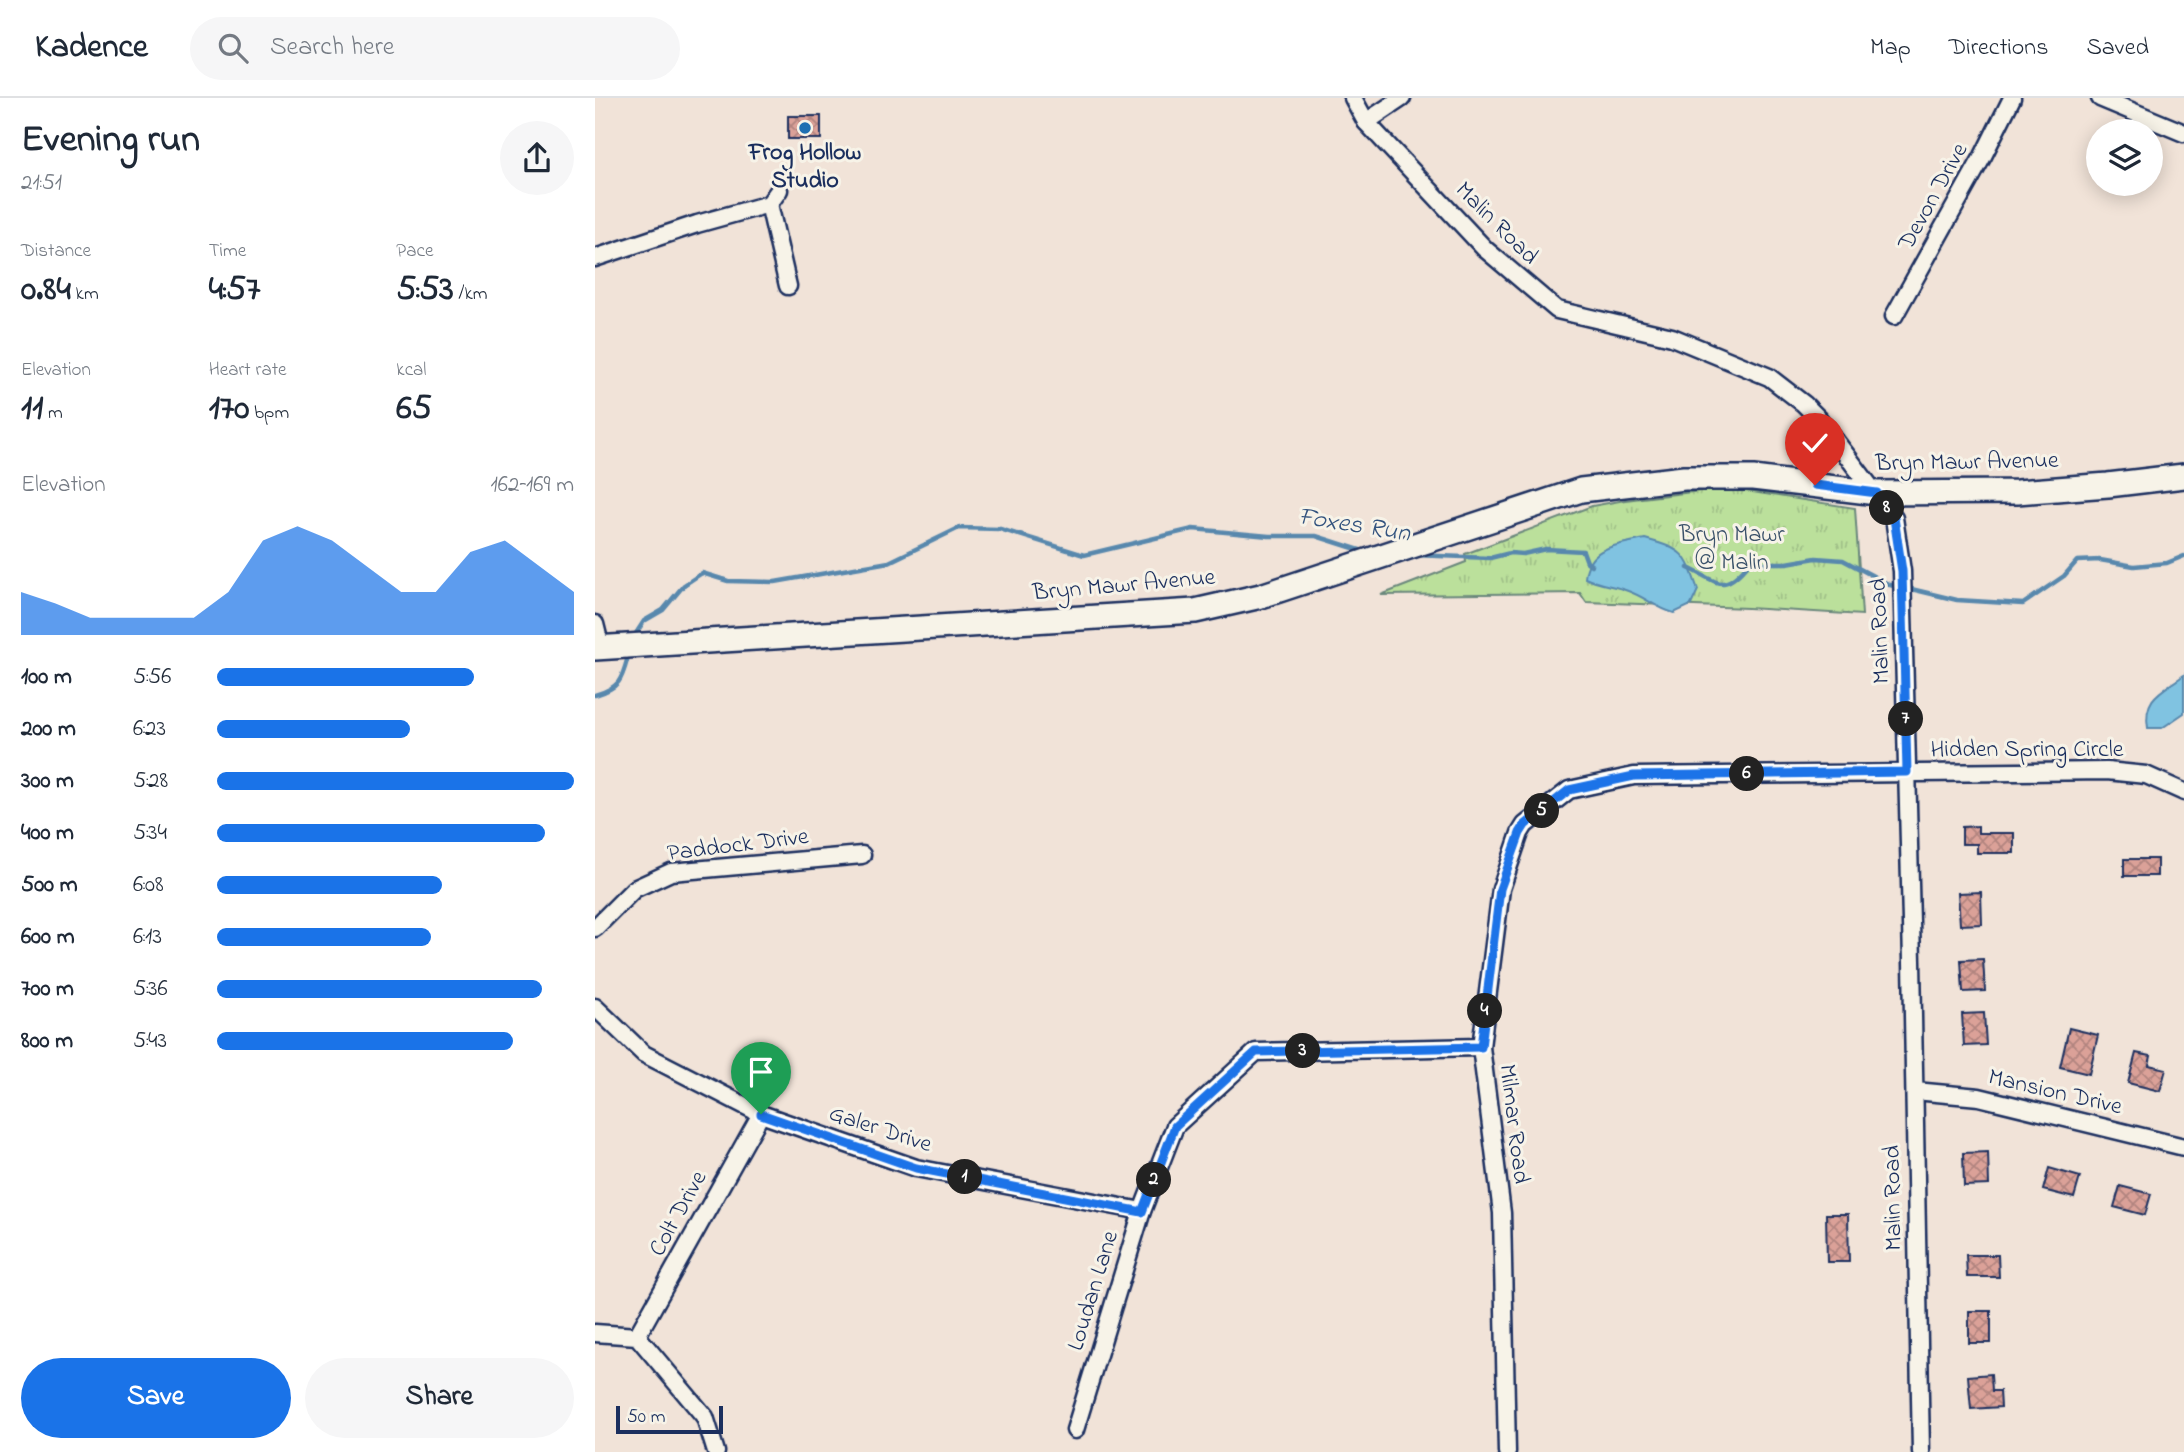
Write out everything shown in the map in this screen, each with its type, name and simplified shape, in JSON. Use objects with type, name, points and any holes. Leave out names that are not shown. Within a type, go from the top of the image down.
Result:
[{"type":"main road","name":"Bryn Mawr Avenue","points":[[598,648],[1195,611],[1261,596],[1581,490],[1684,478],[1753,478],[1877,493],[2017,492],[2184,476]]},
{"type":"street","name":"Malin Road","points":[[1353,98],[1366,122],[1485,249],[1557,310],[1672,337],[1769,377],[1819,419],[1894,518],[1903,597],[1921,1452]]},
{"type":"street","points":[[1366,122],[1402,98]]},
{"type":"street","name":"Devon Drive","points":[[1894,316],[1983,156],[2012,98]]},
{"type":"street","points":[[2100,98],[2184,133]]},
{"type":"street","points":[[595,258],[697,224],[769,204],[779,190]]},
{"type":"street","points":[[769,204],[788,286]]},
{"type":"street","points":[[595,624],[598,648]]},
{"type":"street","name":"Hidden Spring Circle","points":[[1907,772],[2107,771],[2146,775],[2184,792]]},
{"type":"street","name":"Milmar Road","points":[[1507,1452],[1501,1213],[1481,1047],[1500,889],[1520,833],[1525,825],[1569,790],[1634,776],[1907,772]]},
{"type":"street","name":"Paddock Drive","points":[[595,928],[634,889],[671,872],[862,855]]},
{"type":"street","name":"Galer Drive","points":[[595,1007],[644,1054],[761,1114],[916,1168],[1142,1212]]},
{"type":"street","name":"Loudan Lane","points":[[1075,1430],[1142,1212],[1175,1126],[1256,1052],[1481,1047]]},
{"type":"street","name":"Mansion Drive","points":[[1915,1091],[1979,1097],[2184,1146]]},
{"type":"street","name":"Colt Drive","points":[[637,1336],[761,1114]]},
{"type":"street","points":[[595,1333],[637,1336],[705,1418],[716,1452]]},
{"type":"green space","name":"Bryn Mawr @ Malin","points":[[1726,488],[1855,508],[1862,615],[1586,602],[1580,593],[1381,595],[1466,562],[1465,554],[1592,506]]},
{"type":"water","points":[[1645,539],[1668,546],[1686,560],[1698,590],[1691,605],[1674,613],[1628,591],[1585,578],[1587,567],[1598,553],[1615,545]]},
{"type":"water","points":[[2184,675],[2184,713],[2162,728],[2148,728],[2148,709],[2155,696]]},
{"type":"building","name":"Frog Hollow Studio","points":[[788,116],[821,116],[821,139],[788,139]]},
{"type":"building","points":[[1978,826],[1978,833],[2014,833],[2014,853],[1977,853],[1977,844],[1962,844],[1962,827]]},
{"type":"building","points":[[2124,859],[2157,859],[2157,876],[2124,876]]},
{"type":"building","points":[[1981,892],[1982,924],[1960,925],[1958,893]]},
{"type":"building","points":[[1983,959],[1985,991],[1963,992],[1961,960]]},
{"type":"building","points":[[1984,1013],[1986,1045],[1964,1046],[1962,1014]]},
{"type":"building","points":[[2069,1028],[2098,1035],[2089,1074],[2060,1067]]},
{"type":"building","points":[[2136,1053],[2151,1056],[2149,1065],[2166,1069],[2160,1091],[2128,1083]]},
{"type":"building","points":[[1988,1152],[1989,1185],[1964,1186],[1963,1153]]},
{"type":"building","points":[[2049,1168],[2080,1177],[2074,1198],[2043,1190]]},
{"type":"building","points":[[2120,1186],[2151,1194],[2145,1215],[2114,1207]]},
{"type":"building","points":[[1826,1214],[1848,1214],[1849,1262],[1827,1262]]},
{"type":"building","points":[[1966,1255],[1998,1255],[1999,1277],[1967,1277]]},
{"type":"building","points":[[1969,1311],[1991,1311],[1991,1343],[1969,1343]]},
{"type":"building","points":[[1991,1374],[1992,1391],[2000,1391],[2001,1407],[1971,1409],[1968,1376]]},
{"type":"waterway","name":"Foxes Run","points":[[633,638],[644,621],[663,610],[684,585],[702,573],[728,581],[775,582],[889,562],[959,528],[1000,529],[1084,555],[1193,529],[1269,536],[1316,536],[1366,552]]},
{"type":"waterway","name":"Foxes Run","points":[[1413,555],[1490,558],[1546,549],[1583,551],[1591,565]]},
{"type":"waterway","name":"Foxes Run","points":[[1907,588],[1957,600],[2023,604],[2064,576],[2077,561],[2100,560],[2134,566],[2167,563],[2184,556]]},
{"type":"waterway","name":"Foxes Run","points":[[1688,568],[1713,581],[1726,583],[1749,563],[1787,563],[1816,558],[1843,560],[1898,587]]},
{"type":"waterway","name":"Foxes Run","points":[[595,695],[616,685],[625,669],[629,653]]},
{"type":"place","name":"Frog Hollow Studio","points":[[805,128]]},
{"type":"route","points":[[761,1114],[916,1168],[1142,1212],[1175,1126],[1256,1052],[1481,1047],[1500,889],[1525,825],[1569,790],[1634,776],[1907,772],[1902,571],[1894,518],[1877,493],[1815,485]]}]
